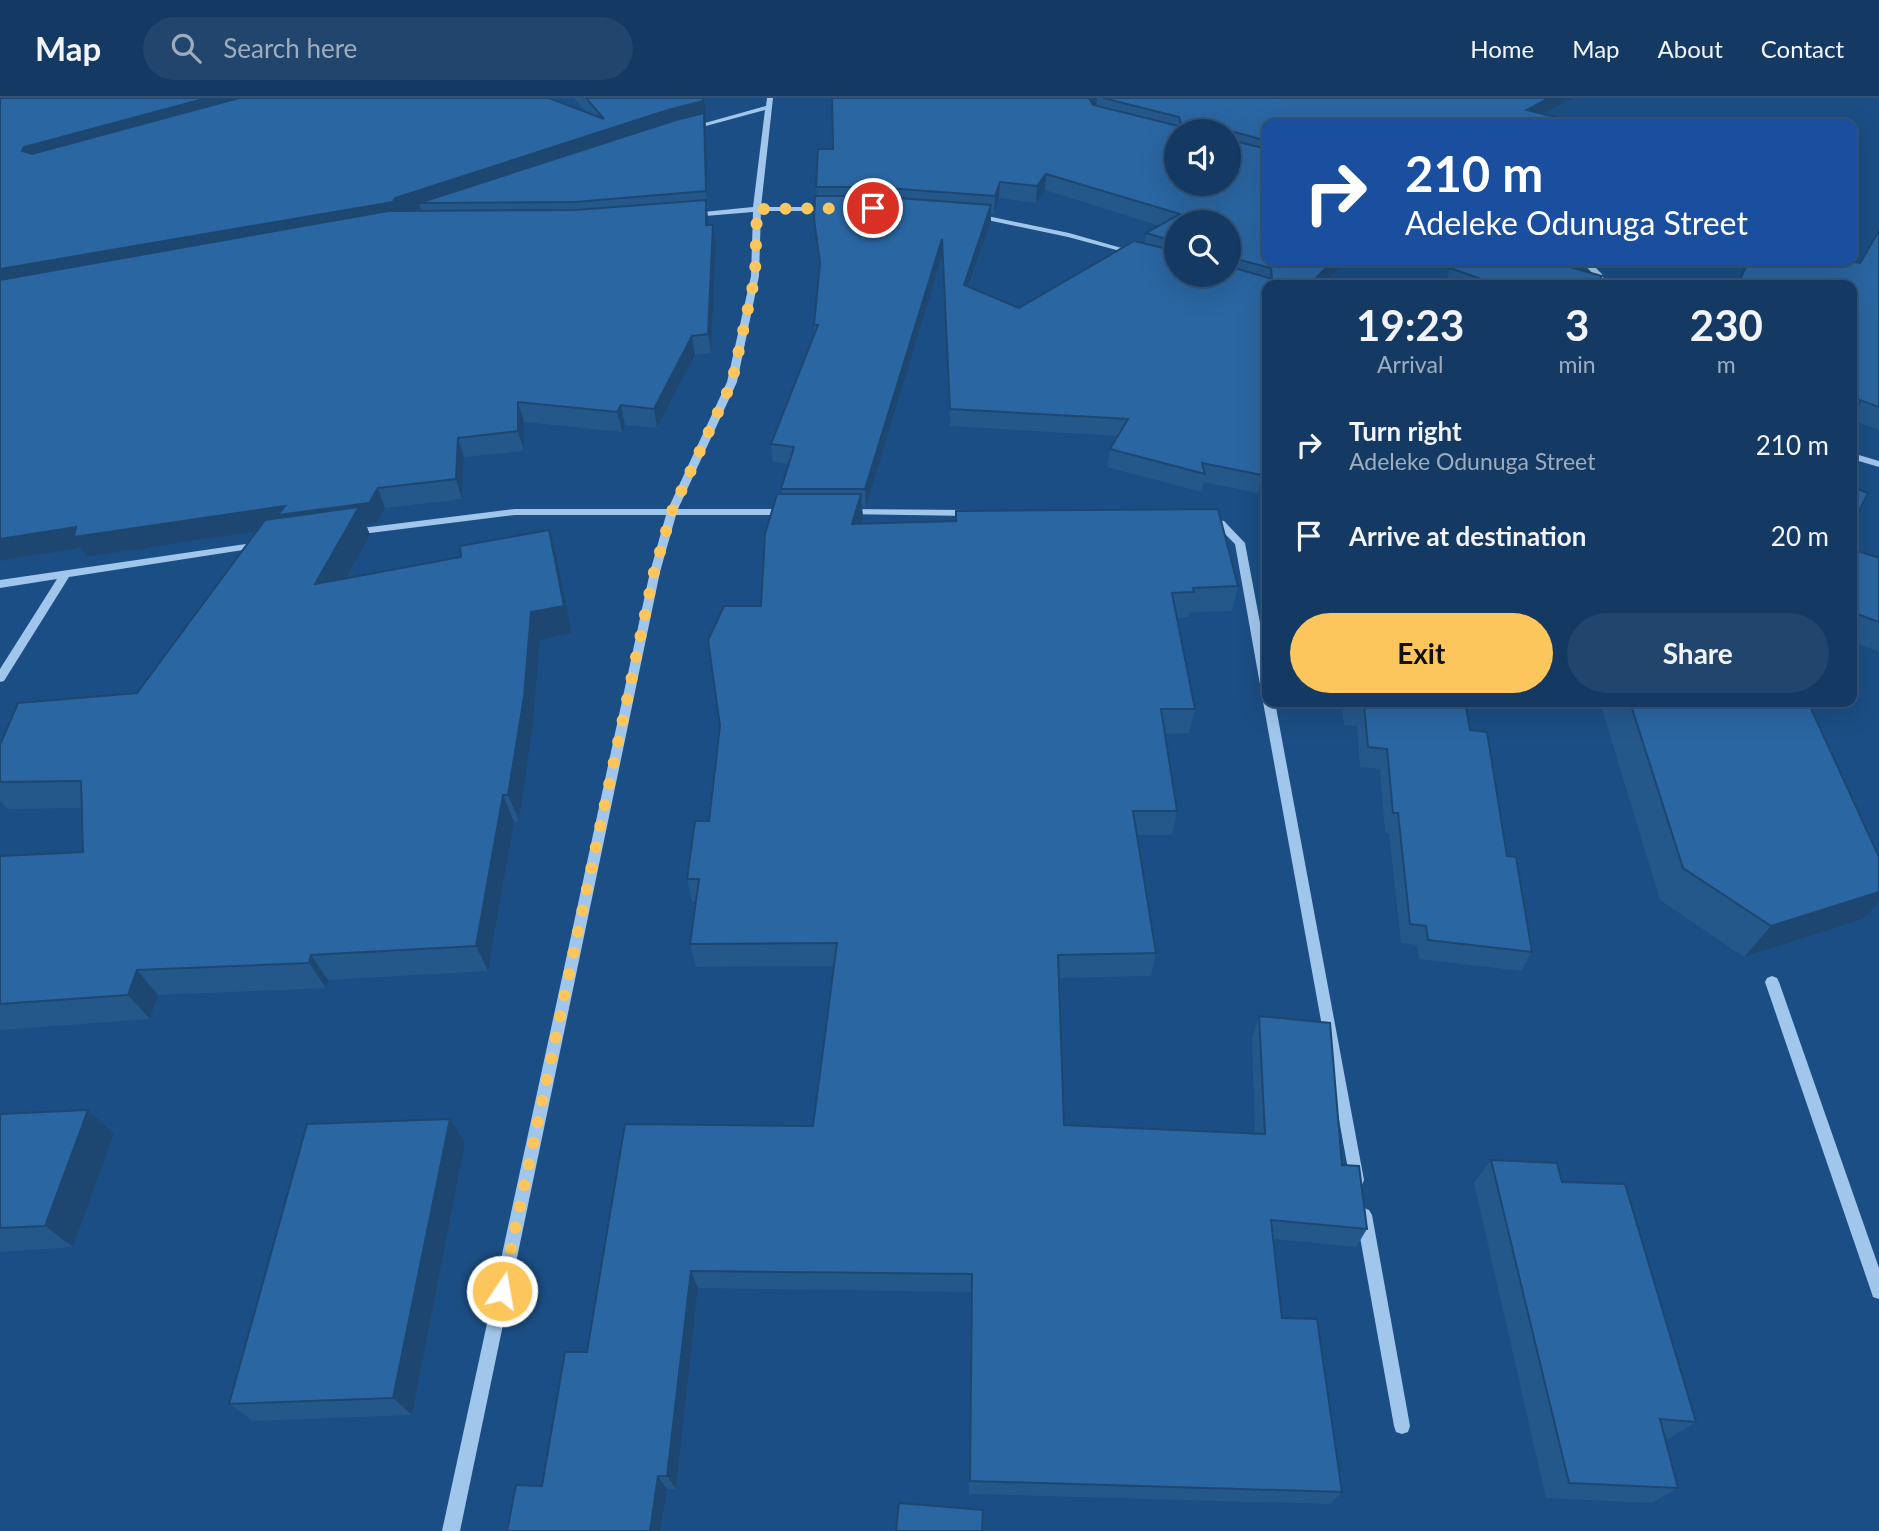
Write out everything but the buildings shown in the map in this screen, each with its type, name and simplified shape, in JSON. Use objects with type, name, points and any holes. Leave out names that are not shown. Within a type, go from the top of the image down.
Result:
[{"type":"street","points":[[451,1531],[654,572],[672,511],[732,382],[755,276],[757,209],[771,98]]},
{"type":"street","points":[[675,132],[769,107]]},
{"type":"street","points":[[689,215],[757,209],[835,209]]},
{"type":"street","points":[[971,215],[1069,234],[1149,257]]},
{"type":"street","points":[[1590,266],[1600,280]]},
{"type":"street","points":[[1857,457],[1879,464]]},
{"type":"street","points":[[337,534],[515,512],[796,512]]},
{"type":"street","points":[[837,512],[988,513]]},
{"type":"street","points":[[1194,517],[1220,523],[1240,543],[1262,663]]},
{"type":"street","points":[[0,584],[269,543]]},
{"type":"street","points":[[0,678],[66,573]]},
{"type":"street","points":[[1270,707],[1402,1426]]},
{"type":"street","points":[[1772,982],[1879,1291]]},
{"type":"route","points":[[502,1291],[654,572],[672,511],[732,382],[755,276],[757,209],[873,208]]}]
